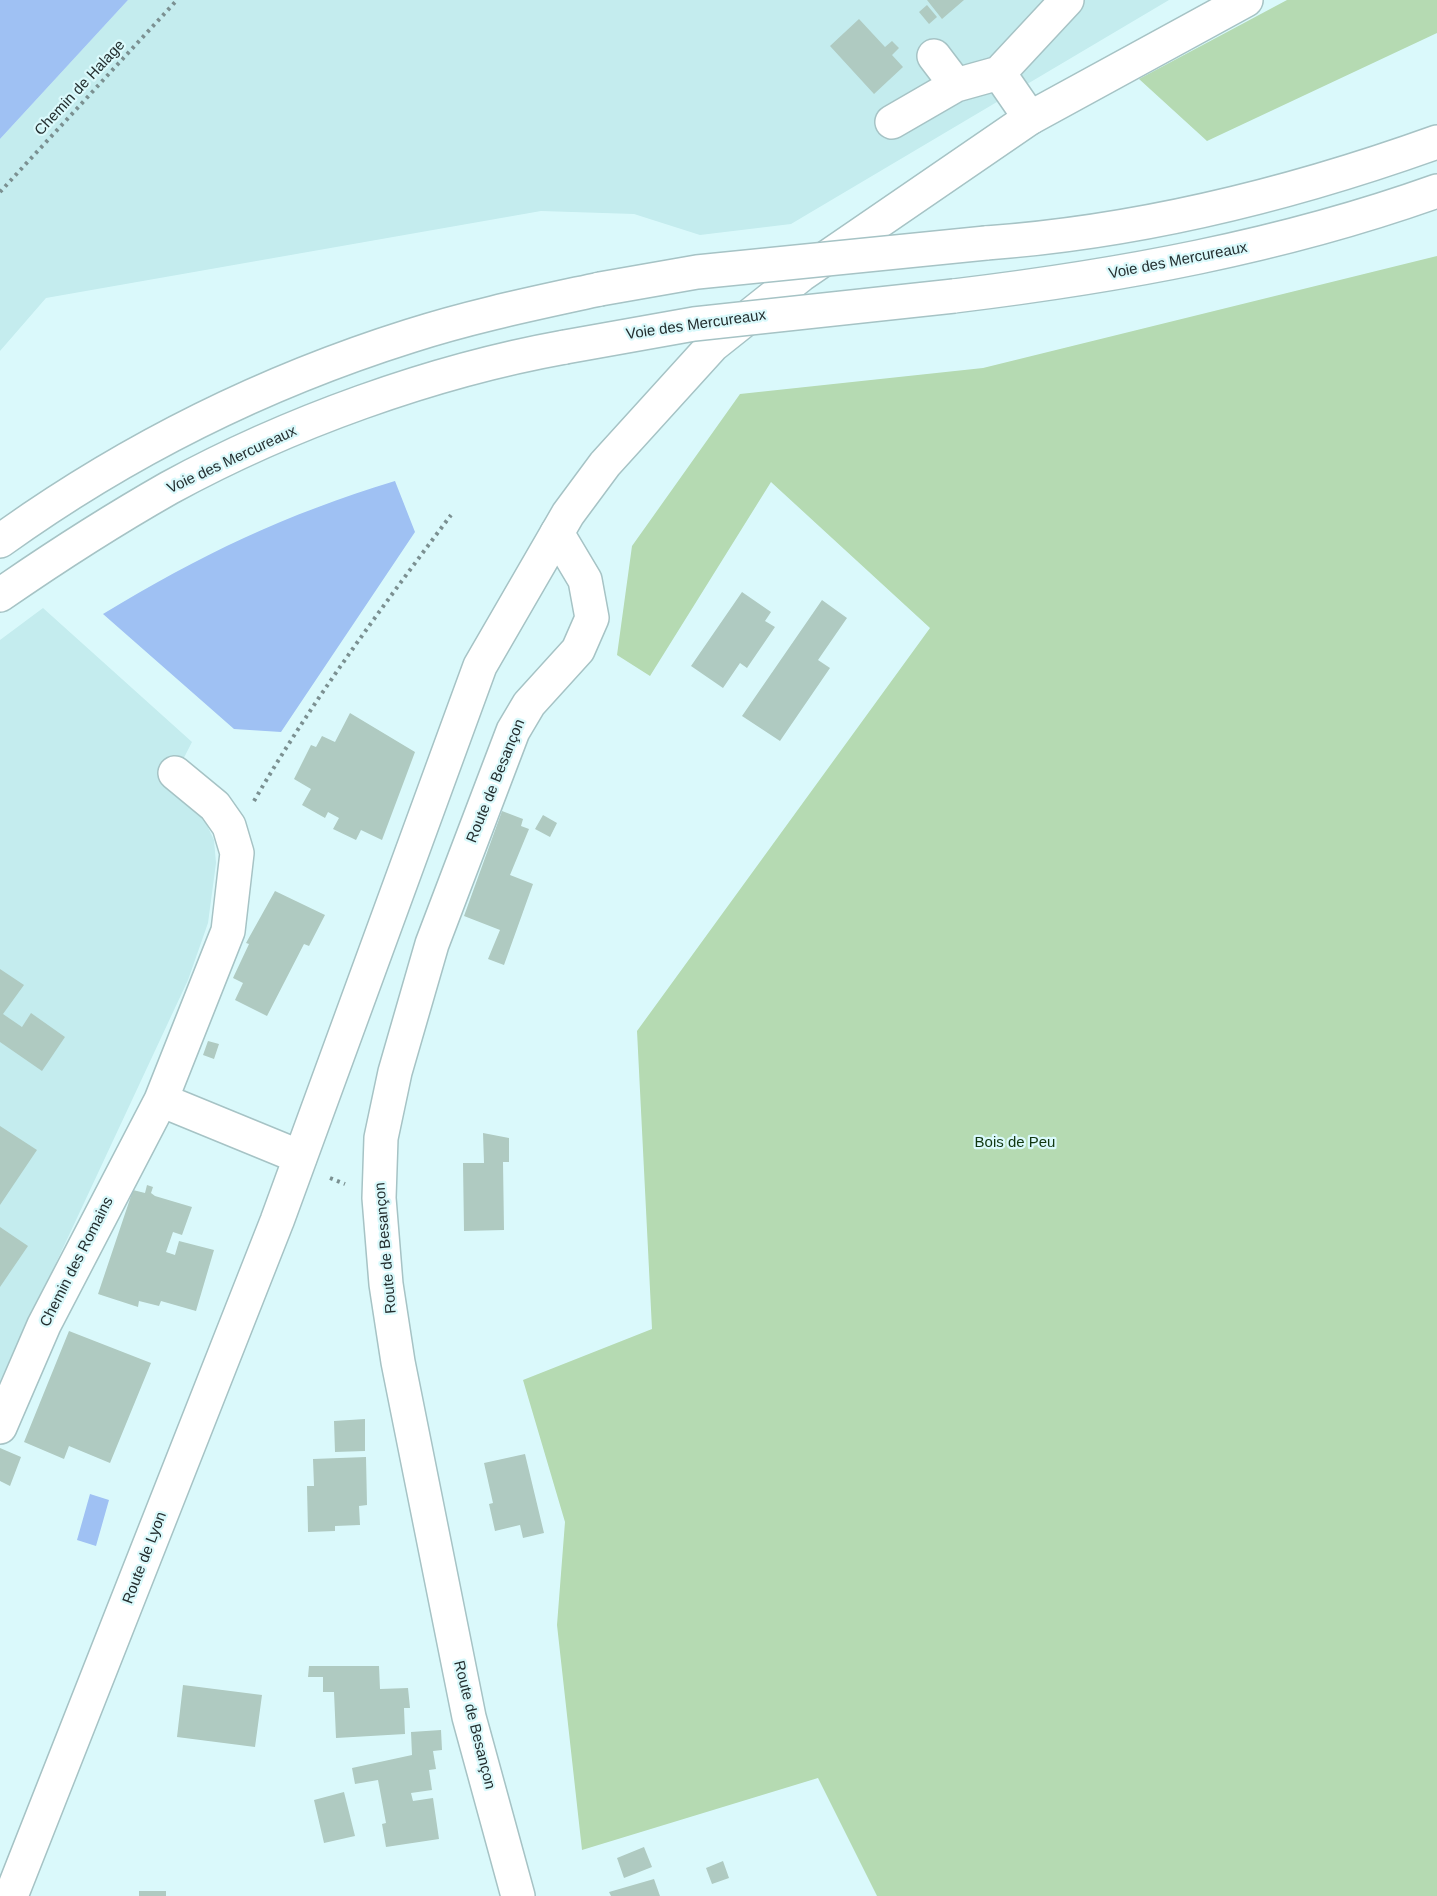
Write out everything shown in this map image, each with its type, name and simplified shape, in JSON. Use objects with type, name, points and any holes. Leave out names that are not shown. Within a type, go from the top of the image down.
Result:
[{"type":"main road","points":[[892,122],[956,85],[999,73],[1067,0]]},
{"type":"main road","name":"Route de Lyon","points":[[11,1896],[277,1221],[480,666],[568,514],[605,464],[713,345],[801,274],[1030,118],[1246,0]]},
{"type":"main road","points":[[934,56],[956,85]]},
{"type":"main road","points":[[999,73],[1030,118]]},
{"type":"main road","points":[[0,541],[90,480],[215,413],[280,384],[410,336],[490,314],[600,289],[719,270],[1095,230],[1225,205],[1353,170],[1437,142]]},
{"type":"main road","name":"Voie des Mercureaux","points":[[0,595],[112,521],[171,487],[295,429],[357,405],[423,384],[565,347],[694,324],[954,296],[1100,276],[1234,251],[1310,232],[1437,191]]},
{"type":"main road","name":"Route de Besançon","points":[[518,1896],[469,1717],[400,1373],[386,1284],[379,1198],[383,1127],[395,1072],[432,944],[513,731],[529,704],[578,650],[591,618],[585,580],[557,533]]},
{"type":"main road","name":"Chemin des Romains","points":[[0,1427],[44,1325],[161,1100],[228,932],[237,853],[230,826],[215,806],[175,773]]},
{"type":"main road","points":[[161,1100],[300,1157]]},
{"type":"path","name":"Chemin de Halage","points":[[0,192],[177,0]]},
{"type":"path","points":[[233,838],[282,754],[401,581],[451,515]]},
{"type":"path","points":[[325,1177],[356,1189]]},
{"type":"shaded area","points":[[128,0],[1169,0],[791,224],[700,235],[634,214],[541,211],[46,298],[0,351],[0,139]]},
{"type":"shaded area","points":[[43,608],[192,742],[168,789],[202,815],[214,840],[216,863],[208,923],[188,980],[0,1383],[0,640]]},
{"type":"green space","points":[[1287,0],[1437,0],[1437,33],[1207,141],[1139,79]]},
{"type":"green space","name":"Bois de Peu","points":[[1437,256],[1437,1896],[877,1896],[818,1778],[582,1850],[557,1625],[565,1522],[523,1380],[652,1329],[637,1031],[930,628],[771,482],[650,676],[617,655],[632,546],[740,394],[983,368]]},
{"type":"water","points":[[0,0],[128,0],[0,139]]},
{"type":"water","points":[[395,481],[415,532],[281,732],[234,729],[103,614],[174,573],[244,538],[317,507]]},
{"type":"water","points":[[90,1494],[109,1500],[96,1546],[77,1540]]},
{"type":"building","points":[[927,0],[964,0],[942,19]]},
{"type":"building","points":[[927,5],[937,17],[929,24],[919,12]]},
{"type":"building","points":[[859,19],[885,47],[892,41],[899,48],[892,55],[903,67],[874,94],[830,46]]},
{"type":"building","points":[[742,592],[771,612],[765,621],[775,627],[747,668],[740,663],[723,688],[691,666]]},
{"type":"building","points":[[822,600],[847,618],[818,660],[830,668],[780,741],[742,716]]},
{"type":"building","points":[[350,713],[415,752],[382,840],[361,830],[356,840],[333,829],[339,818],[328,812],[325,818],[302,805],[311,789],[294,779],[311,745],[316,747],[322,736],[335,742]]},
{"type":"building","points":[[502,811],[523,819],[521,826],[529,829],[510,875],[533,884],[504,965],[488,959],[500,930],[464,916]]},
{"type":"building","points":[[543,815],[557,823],[550,837],[535,829]]},
{"type":"building","points":[[275,891],[325,915],[309,946],[304,944],[267,1016],[235,1000],[243,983],[233,978],[249,944],[246,943]]},
{"type":"building","points":[[0,969],[24,985],[3,1014],[22,1027],[31,1013],[65,1037],[42,1071],[0,1042]]},
{"type":"building","points":[[208,1041],[219,1044],[214,1059],[203,1055]]},
{"type":"building","points":[[0,1126],[37,1150],[0,1205]]},
{"type":"building","points":[[483,1133],[509,1138],[509,1162],[503,1162],[504,1230],[464,1231],[463,1163],[484,1163]]},
{"type":"building","points":[[147,1185],[153,1187],[151,1193],[155,1196],[192,1207],[182,1235],[173,1232],[166,1252],[175,1255],[179,1241],[214,1250],[196,1311],[161,1301],[159,1306],[139,1301],[138,1307],[98,1294],[133,1190],[145,1193]]},
{"type":"building","points":[[0,1227],[28,1246],[0,1287]]},
{"type":"building","points":[[69,1331],[151,1363],[110,1463],[69,1446],[64,1459],[24,1442]]},
{"type":"building","points":[[365,1419],[365,1451],[335,1452],[334,1421]]},
{"type":"building","points":[[0,1448],[21,1457],[10,1486],[0,1481]]},
{"type":"building","points":[[525,1454],[544,1533],[523,1538],[520,1525],[495,1531],[489,1504],[493,1503],[484,1463]]},
{"type":"building","points":[[366,1457],[367,1505],[359,1506],[360,1525],[335,1526],[335,1531],[308,1532],[307,1486],[314,1486],[313,1459]]},
{"type":"building","points":[[309,1666],[379,1666],[380,1689],[408,1688],[410,1708],[404,1708],[405,1734],[336,1738],[334,1692],[323,1692],[323,1677],[308,1677]]},
{"type":"building","points":[[183,1685],[262,1695],[255,1747],[177,1737]]},
{"type":"building","points":[[441,1730],[442,1750],[433,1751],[436,1769],[429,1770],[432,1790],[411,1793],[413,1801],[433,1798],[439,1839],[386,1847],[382,1824],[386,1823],[378,1780],[355,1784],[352,1768],[412,1755],[411,1732]]},
{"type":"building","points":[[344,1792],[355,1836],[324,1843],[314,1800]]},
{"type":"building","points":[[644,1847],[652,1867],[624,1878],[617,1858]]},
{"type":"building","points":[[723,1861],[729,1878],[712,1884],[706,1868]]},
{"type":"building","points":[[654,1879],[660,1896],[611,1896],[609,1892]]},
{"type":"building","points":[[139,1891],[166,1891],[166,1896],[139,1896]]}]
